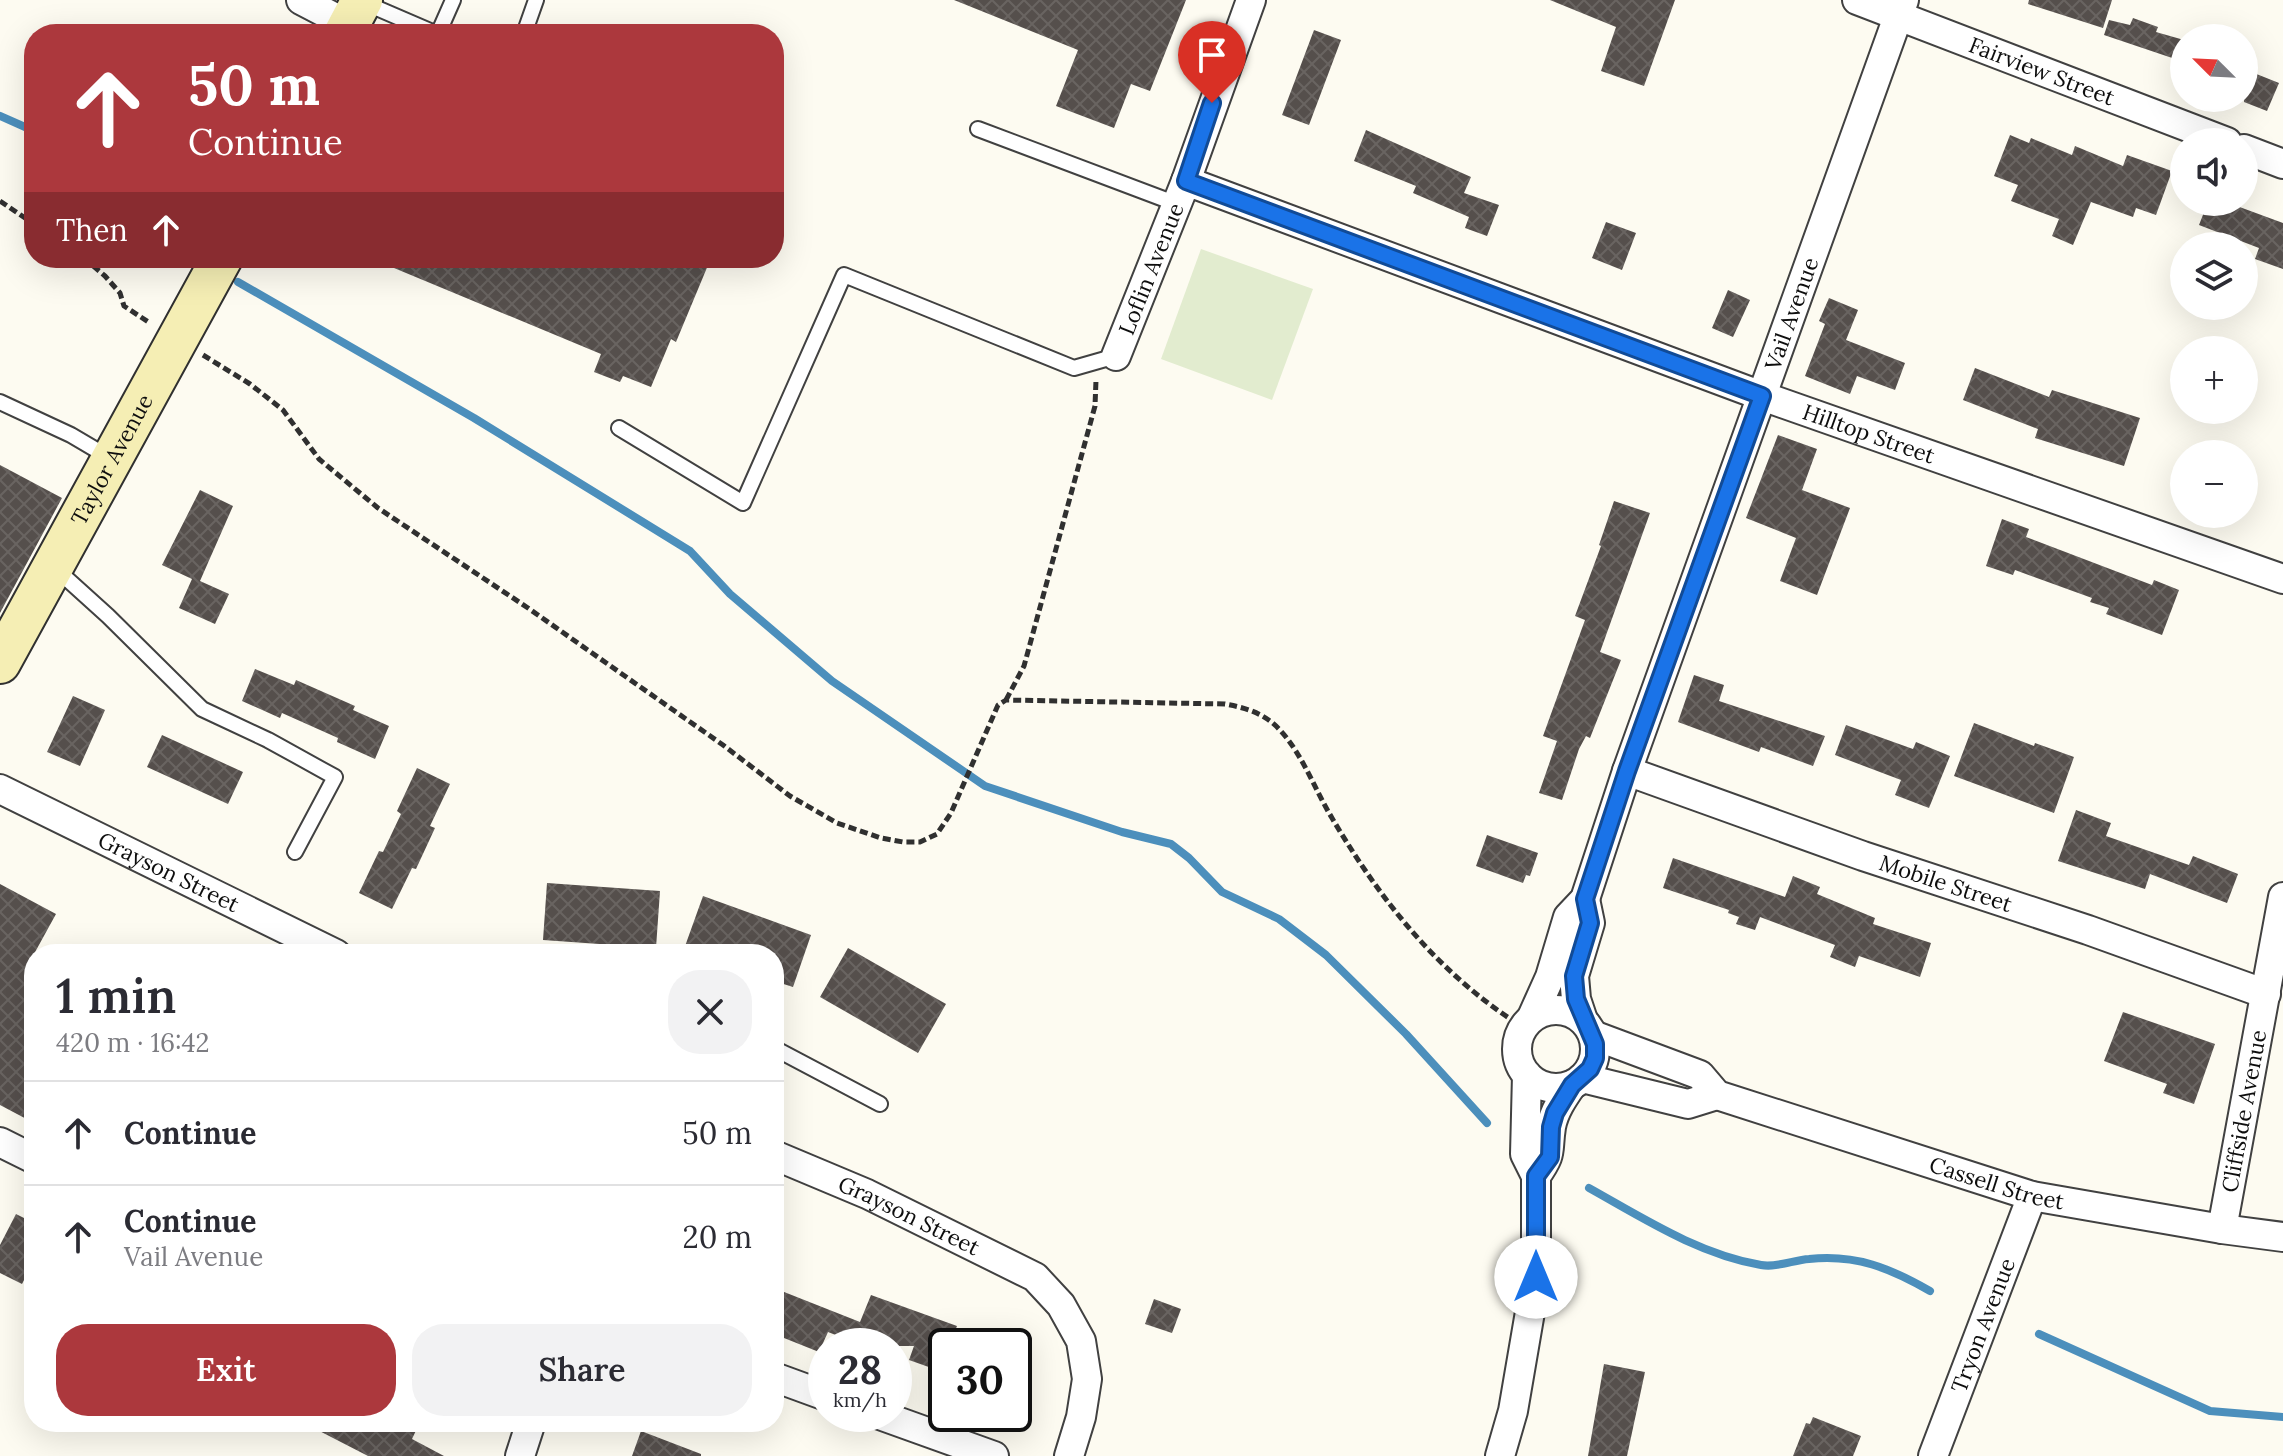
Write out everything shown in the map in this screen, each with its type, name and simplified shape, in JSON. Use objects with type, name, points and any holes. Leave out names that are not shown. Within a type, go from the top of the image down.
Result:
[{"type":"street","points":[[301,0],[354,15]]},
{"type":"street","name":"Loflin Avenue","points":[[1105,359],[1182,192],[1251,0]]},
{"type":"street","name":"Fairview Street","points":[[1857,0],[1901,8],[2193,128]]},
{"type":"street","name":"Vail Avenue","points":[[1528,1022],[1546,988],[1568,917],[1585,899],[1627,771],[1901,8]]},
{"type":"street","points":[[2258,154],[2283,164]]},
{"type":"street","name":"Hilltop Street","points":[[1182,192],[2283,579]]},
{"type":"street","name":"Taylor Avenue","points":[[0,663],[216,268]]},
{"type":"street","name":"Mobile Street","points":[[1627,771],[1863,856],[2088,930],[2266,994]]},
{"type":"street","name":"Grayson Street","points":[[0,789],[316,944]]},
{"type":"street","name":"Cliffside Avenue","points":[[2222,1229],[2283,897]]},
{"type":"street","name":"Vail Avenue","points":[[1585,899],[1590,923],[1574,976],[1576,999],[1588,1028]]},
{"type":"street","points":[[1500,1456],[1513,1411],[1536,1277],[1536,1176],[1525,1154],[1527,1075],[1517,1053],[1518,1040],[1528,1022],[1545,1011],[1558,1009],[1571,1012],[1588,1028],[1595,1058],[1555,1113],[1550,1157],[1536,1176]]},
{"type":"street","name":"Cassell Street","points":[[1588,1028],[1700,1075],[1717,1095],[2032,1196],[2283,1237]]},
{"type":"street","points":[[1527,1075],[1547,1087],[1577,1082]]},
{"type":"street","name":"Cassell Street","points":[[1577,1082],[1688,1104],[1717,1095]]},
{"type":"street","points":[[0,1142],[24,1154]]},
{"type":"street","name":"Grayson Street","points":[[784,1159],[867,1194],[1039,1281],[1061,1305],[1081,1341],[1087,1379],[1081,1417],[1069,1456]]},
{"type":"street","name":"Tryon Avenue","points":[[1933,1456],[2032,1196]]},
{"type":"street","points":[[784,1381],[808,1389]]},
{"type":"street","points":[[912,1427],[994,1456]]},
{"type":"street","points":[[520,1456],[528,1432]]},
{"type":"lane","points":[[442,24],[453,0]]},
{"type":"lane","points":[[528,24],[536,0]]},
{"type":"lane","points":[[354,15],[394,24]]},
{"type":"lane","points":[[978,129],[1182,192]]},
{"type":"lane","points":[[619,428],[743,503],[844,275],[1074,368],[1105,359]]},
{"type":"lane","points":[[0,402],[71,435],[112,459]]},
{"type":"lane","points":[[53,566],[202,709],[268,740],[335,777],[295,852]]},
{"type":"lane","points":[[784,1053],[880,1104]]},
{"type":"path","points":[[0,201],[24,217]]},
{"type":"path","points":[[96,268],[120,293],[124,306],[250,384],[283,410],[319,459],[378,508],[554,626],[800,802],[837,823],[903,842],[920,842],[937,834],[951,813],[998,705],[1006,700],[1024,666],[1105,359]]},
{"type":"path","points":[[1006,700],[1225,704],[1265,716],[1286,737],[1331,818],[1396,915],[1417,940],[1483,1001],[1528,1022]]},
{"type":"green space","points":[[1201,249],[1313,289],[1272,400],[1161,359]]},
{"type":"building","points":[[954,0],[1186,0],[1150,91],[1131,84],[1114,128],[1056,106],[1078,50]]},
{"type":"building","points":[[1550,0],[1675,0],[1644,86],[1601,71],[1616,27]]},
{"type":"building","points":[[2029,0],[2112,0],[2103,28],[2028,4]]},
{"type":"building","points":[[2133,18],[2158,27],[2156,32],[2170,36],[2170,57],[2104,35],[2109,20],[2130,25]]},
{"type":"building","points":[[1314,30],[1341,40],[1309,125],[1282,115]]},
{"type":"building","points":[[2258,75],[2279,83],[2267,111],[2258,107]]},
{"type":"building","points":[[1366,130],[1471,177],[1464,193],[1499,205],[1487,236],[1465,228],[1469,217],[1413,193],[1416,186],[1354,161]]},
{"type":"building","points":[[2010,135],[2029,143],[2031,138],[2072,155],[2075,146],[2123,166],[2127,155],[2170,170],[2156,215],[2136,208],[2133,217],[2091,202],[2073,245],[2052,236],[2059,219],[2011,201],[2018,185],[1994,176]]},
{"type":"building","points":[[2258,214],[2283,223],[2283,269],[2258,260],[2258,232],[2217,232],[2199,225],[2203,216]]},
{"type":"building","points":[[1606,222],[1636,233],[1622,270],[1592,258]]},
{"type":"building","points":[[394,268],[707,268],[676,342],[671,339],[651,387],[623,376],[620,382],[594,372],[601,354]]},
{"type":"building","points":[[1728,290],[1750,300],[1733,337],[1712,328]]},
{"type":"building","points":[[1829,298],[1858,310],[1846,340],[1905,363],[1895,390],[1857,376],[1850,394],[1805,376],[1825,324],[1819,321]]},
{"type":"building","points":[[1975,368],[2049,397],[2052,390],[2140,418],[2124,466],[2035,438],[2038,429],[1963,400]]},
{"type":"building","points":[[1778,435],[1817,449],[1802,490],[1850,508],[1817,595],[1780,581],[1796,538],[1746,518]]},
{"type":"building","points":[[0,465],[62,498],[0,613]]},
{"type":"building","points":[[200,490],[233,506],[200,581],[229,594],[215,624],[179,608],[192,579],[162,565]]},
{"type":"building","points":[[1614,501],[1650,513],[1600,652],[1621,660],[1590,738],[1586,736],[1579,749],[1562,800],[1539,793],[1557,741],[1543,736],[1585,620],[1575,616]]},
{"type":"building","points":[[2002,519],[2029,529],[2026,537],[2152,585],[2154,580],[2179,590],[2162,635],[2106,614],[2109,608],[2090,602],[2092,598],[2015,570],[2013,575],[1986,566]]},
{"type":"building","points":[[255,669],[294,685],[296,680],[355,706],[353,710],[389,726],[375,759],[337,742],[338,738],[282,713],[280,718],[242,701]]},
{"type":"building","points":[[1694,675],[1724,685],[1719,701],[1825,736],[1813,766],[1761,747],[1759,752],[1678,722]]},
{"type":"building","points":[[73,696],[105,710],[80,766],[47,752]]},
{"type":"building","points":[[1974,723],[2034,746],[2035,743],[2074,757],[2054,813],[1954,776]]},
{"type":"building","points":[[1846,725],[1913,749],[1916,742],[1950,756],[1929,808],[1895,795],[1901,780],[1835,755]]},
{"type":"building","points":[[162,735],[243,772],[228,804],[147,767]]},
{"type":"building","points":[[417,768],[450,784],[430,826],[435,828],[416,869],[412,868],[392,909],[359,893],[401,814],[397,811]]},
{"type":"building","points":[[2076,810],[2111,823],[2106,836],[2189,865],[2193,856],[2238,874],[2227,903],[2150,874],[2145,889],[2058,861]]},
{"type":"building","points":[[1487,835],[1538,853],[1530,876],[1526,875],[1523,883],[1476,866]]},
{"type":"building","points":[[1673,858],[1785,897],[1793,876],[1820,887],[1817,894],[1875,918],[1873,924],[1931,943],[1920,977],[1859,956],[1855,967],[1830,957],[1835,945],[1760,917],[1755,930],[1736,924],[1739,917],[1728,913],[1729,910],[1663,888]]},
{"type":"building","points":[[547,883],[660,891],[656,944],[543,940]]},
{"type":"building","points":[[0,884],[56,914],[40,944],[24,944],[24,1118],[0,1105]]},
{"type":"building","points":[[703,896],[811,935],[793,987],[784,984],[784,944],[686,944]]},
{"type":"building","points":[[848,948],[946,1004],[918,1053],[820,997]]},
{"type":"building","points":[[2123,1012],[2215,1044],[2194,1104],[2163,1093],[2167,1084],[2104,1061]]},
{"type":"building","points":[[16,1214],[24,1218],[22,1284],[0,1273],[0,1245]]},
{"type":"building","points":[[784,1292],[860,1322],[871,1295],[957,1326],[928,1328],[928,1367],[912,1361],[912,1328],[808,1328],[808,1348],[784,1338]]},
{"type":"building","points":[[1154,1299],[1181,1309],[1172,1333],[1145,1324]]},
{"type":"building","points":[[1604,1364],[1645,1372],[1627,1456],[1588,1456]]},
{"type":"building","points":[[1813,1417],[1861,1436],[1853,1456],[1793,1456],[1806,1423],[1810,1424]]},
{"type":"building","points":[[321,1432],[415,1432],[412,1439],[444,1456],[368,1456]]},
{"type":"building","points":[[641,1432],[701,1454],[701,1456],[632,1456]]},
{"type":"waterway","points":[[0,116],[24,127]]},
{"type":"waterway","points":[[238,282],[474,418],[690,551],[730,594],[832,681],[985,786],[1122,832],[1171,844],[1222,892],[1279,919],[1326,955],[1406,1034],[1487,1123]]},
{"type":"waterway","points":[[1589,1188],[1672,1234],[1738,1260],[1767,1266],[1826,1258],[1857,1261],[1887,1269],[1930,1291]]},
{"type":"waterway","points":[[2039,1334],[2210,1411],[2283,1417]]},
{"type":"route","points":[[1212,103],[1186,181],[1762,396],[1627,771],[1585,899],[1590,923],[1574,976],[1576,999],[1583,1020],[1591,1031],[1595,1058],[1590,1069],[1572,1085],[1555,1113],[1550,1157],[1536,1176],[1536,1277]]}]
